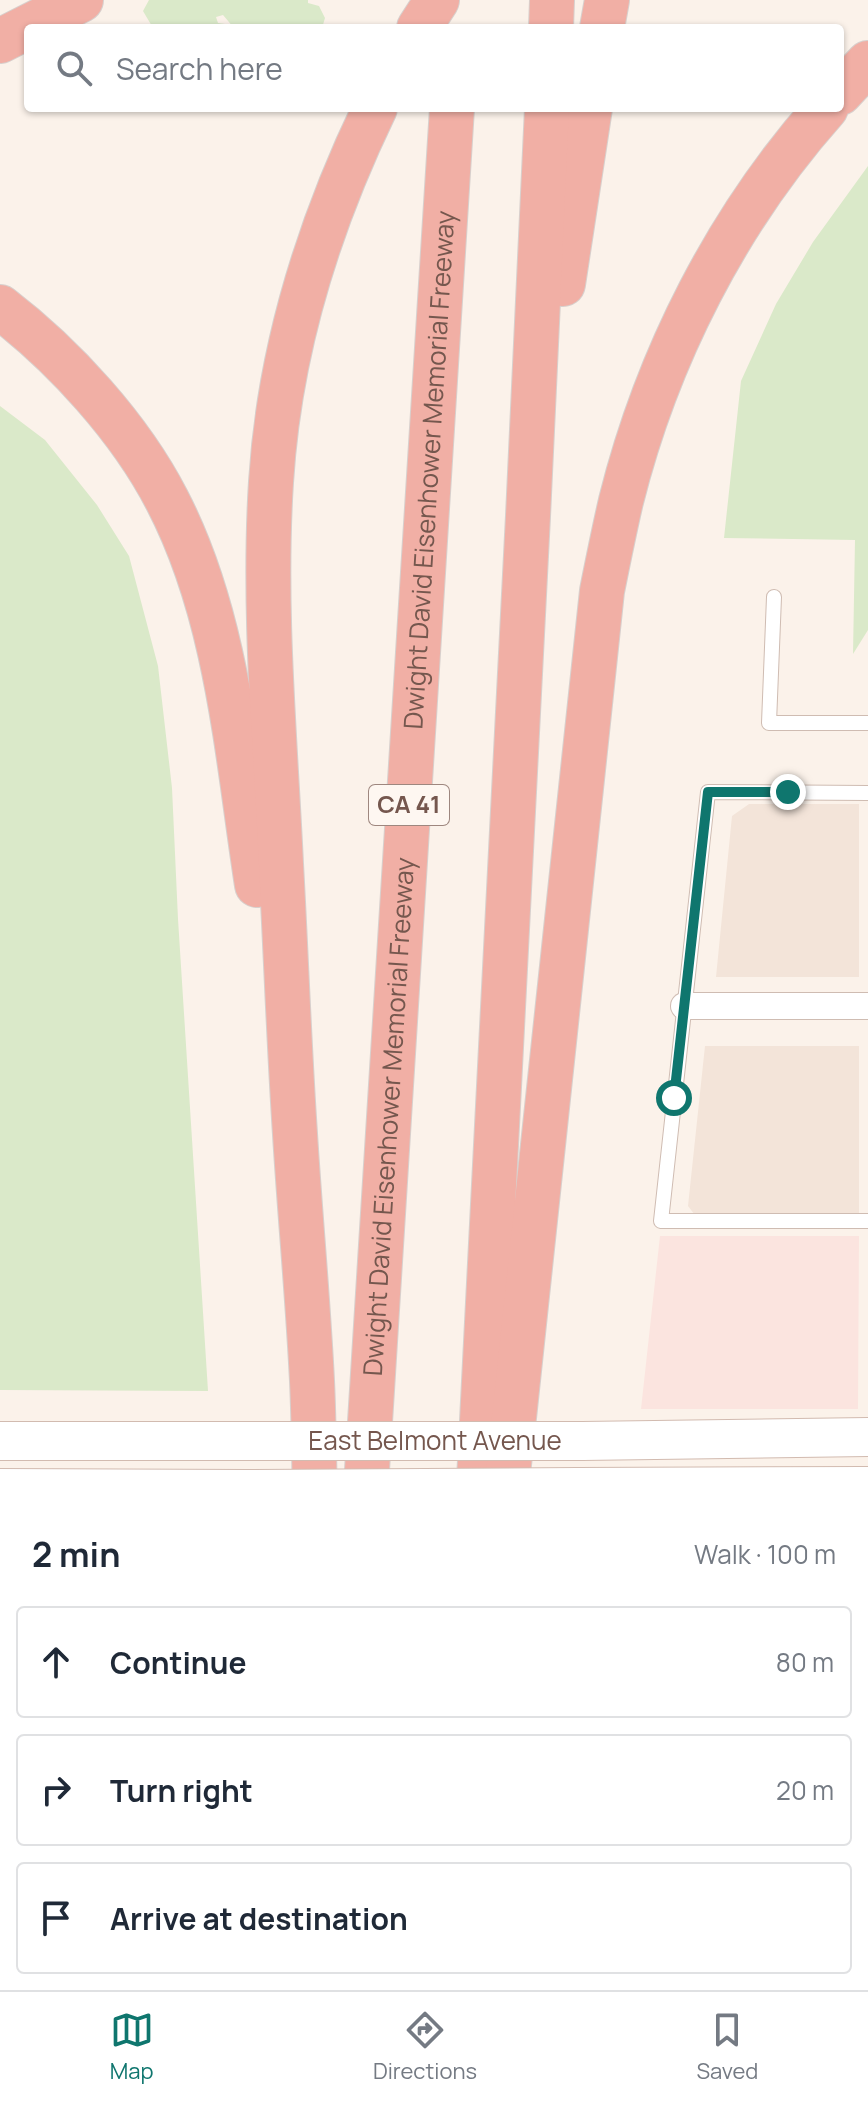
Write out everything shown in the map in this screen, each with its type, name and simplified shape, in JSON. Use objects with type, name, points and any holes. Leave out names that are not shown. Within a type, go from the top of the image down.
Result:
[{"type":"highway","points":[[34,24],[81,0]]},
{"type":"highway","points":[[422,24],[437,0]]},
{"type":"highway","points":[[457,24],[459,0]]},
{"type":"highway","points":[[551,24],[552,0]]},
{"type":"highway","points":[[603,24],[607,0]]},
{"type":"highway","points":[[0,41],[24,29]]},
{"type":"highway","points":[[844,89],[868,63]]},
{"type":"highway","points":[[315,1502],[312,1384],[294,1132],[268,593],[271,480],[286,371],[304,293],[349,162],[373,112]]},
{"type":"highway","name":"Dwight David Eisenhower Memorial Freeway","points":[[365,1502],[452,112]]},
{"type":"highway","points":[[478,1502],[547,112]]},
{"type":"highway","points":[[528,516],[589,112]]},
{"type":"highway","points":[[505,1502],[602,591],[622,499],[667,362],[694,302],[750,206],[823,112]]},
{"type":"highway","points":[[0,307],[65,364],[103,406],[139,453],[167,499],[189,550],[205,596],[228,697],[294,1132]]},
{"type":"main road","name":"East Belmont Avenue","points":[[0,1441],[582,1441],[868,1437]]},
{"type":"main road","name":"East Belmont Avenue","points":[[0,1488],[123,1495],[246,1489],[578,1487],[701,1495],[868,1486]]},
{"type":"street","points":[[684,1006],[868,1006]]},
{"type":"street","points":[[123,1441],[123,1495]]},
{"type":"lane","points":[[774,597],[769,723],[868,723]]},
{"type":"lane","points":[[868,793],[708,792],[661,1221],[868,1221]]},
{"type":"shaded area","points":[[749,804],[859,804],[859,977],[716,977],[732,816]]},
{"type":"shaded area","points":[[705,1046],[859,1046],[859,1219],[698,1219],[688,1206]]},
{"type":"shaded area","points":[[660,1236],[859,1236],[858,1409],[641,1409]]},
{"type":"green space","points":[[149,0],[308,0],[308,3],[319,6],[325,18],[323,24],[231,24],[223,15],[216,17],[218,23],[225,24],[151,24],[143,11]]},
{"type":"green space","points":[[868,166],[868,630],[853,654],[855,540],[724,538],[741,381],[776,304],[813,242]]},
{"type":"green space","points":[[0,406],[45,440],[97,505],[129,556],[158,666],[172,788],[208,1391],[0,1390]]},
{"type":"route","points":[[674,1098],[708,792],[788,792]]}]
